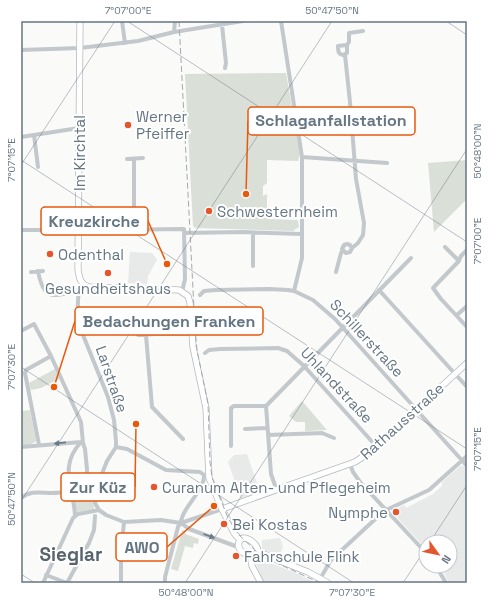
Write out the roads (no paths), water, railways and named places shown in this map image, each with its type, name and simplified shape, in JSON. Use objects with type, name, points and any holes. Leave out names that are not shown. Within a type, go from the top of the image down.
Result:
[{"type":"street","name":"Im Kirchtal","points":[[80,21],[78,269],[80,280],[83,283]]},
{"type":"street","points":[[122,21],[125,42]]},
{"type":"street","points":[[174,32],[175,21]]},
{"type":"street","points":[[21,50],[80,48],[144,40],[174,32],[243,21]]},
{"type":"street","points":[[281,21],[302,157],[302,258],[294,291]]},
{"type":"street","points":[[222,25],[226,63],[225,68]]},
{"type":"street","points":[[343,251],[348,253],[362,238],[364,228],[358,190],[345,54],[349,43],[349,33],[363,31]]},
{"type":"street","points":[[345,54],[342,55],[339,53],[338,46],[347,45]]},
{"type":"street","points":[[21,137],[79,128]]},
{"type":"street","points":[[34,135],[38,167]]},
{"type":"street","points":[[302,157],[355,162],[387,163]]},
{"type":"street","points":[[127,159],[143,158]]},
{"type":"street","points":[[134,159],[134,230]]},
{"type":"street","points":[[21,230],[79,230]]},
{"type":"street","points":[[104,230],[302,234]]},
{"type":"street","points":[[182,292],[185,279],[184,231]]},
{"type":"street","points":[[253,233],[253,266]]},
{"type":"street","points":[[336,272],[343,247],[346,244],[352,248]]},
{"type":"street","points":[[445,247],[459,261]]},
{"type":"street","points":[[467,250],[461,256],[459,261],[433,288],[467,327]]},
{"type":"street","points":[[277,491],[272,474],[266,406],[411,258]]},
{"type":"street","points":[[31,272],[40,271],[42,287],[49,294],[58,296],[79,290]]},
{"type":"street","points":[[83,283],[90,286],[182,292],[188,296],[190,303],[191,334],[206,408],[208,474],[211,485],[222,509],[234,533],[240,540]]},
{"type":"street","name":"Larstraße","points":[[83,283],[79,290],[78,314],[80,325],[108,397],[114,420],[116,447]]},
{"type":"street","name":"Schillerstraße","points":[[200,295],[204,291],[216,290],[278,289],[294,291],[313,300],[342,328],[467,466]]},
{"type":"street","points":[[379,290],[467,387]]},
{"type":"street","points":[[457,315],[467,306]]},
{"type":"street","points":[[21,331],[34,324],[51,356],[81,422],[82,442],[85,449],[87,469],[87,490]]},
{"type":"street","points":[[138,335],[191,334]]},
{"type":"street","points":[[146,335],[152,407],[155,412],[183,439]]},
{"type":"street","name":"Uhlandstraße","points":[[205,353],[209,350],[215,349],[278,348],[290,353],[304,366],[376,446]]},
{"type":"street","points":[[39,445],[25,373],[26,370],[51,356]]},
{"type":"street","name":"Rathausstraße","points":[[124,522],[160,520],[181,523],[277,491],[350,464],[363,457],[376,446],[467,363]]},
{"type":"street","points":[[231,446],[231,408],[234,406],[266,406]]},
{"type":"street","points":[[244,429],[267,428]]},
{"type":"street","points":[[268,435],[322,433],[334,438]]},
{"type":"street","points":[[21,446],[82,442]]},
{"type":"street","points":[[43,583],[75,516],[68,469],[69,460],[72,453],[82,442]]},
{"type":"street","points":[[121,583],[121,554],[124,522],[106,515],[99,510],[95,503],[97,490],[106,461],[116,447],[127,449],[166,470],[202,472],[204,475],[204,482],[183,515],[181,523],[178,527],[165,577],[165,583]]},
{"type":"street","points":[[320,579],[331,560],[384,511],[428,490],[467,456]]},
{"type":"street","points":[[350,464],[356,477],[418,545]]},
{"type":"street","points":[[21,498],[30,492],[53,493],[71,491]]},
{"type":"street","points":[[75,516],[99,510]]},
{"type":"street","points":[[46,574],[67,583],[89,543],[94,530],[95,516]]},
{"type":"street","points":[[181,523],[189,529],[238,547],[251,557]]},
{"type":"street","points":[[240,540],[243,538],[248,539],[257,546],[258,552]]},
{"type":"street","points":[[238,547],[240,540]]},
{"type":"street","points":[[258,552],[328,583]]},
{"type":"street","points":[[251,557],[255,556],[258,552]]},
{"type":"street","points":[[251,557],[252,566],[261,583]]},
{"type":"street","points":[[441,574],[446,583]]},
{"type":"railway","points":[[179,21],[195,328],[197,350],[208,404],[212,477],[228,518],[238,534],[258,553],[320,583]]},
{"type":"place","name":"Werner Pfeiffer","points":[[128,125]]},
{"type":"place","name":"Schlaganfallstation","points":[[246,194]]},
{"type":"place","name":"Schwesternheim","points":[[209,211]]},
{"type":"place","name":"Odenthal","points":[[50,254]]},
{"type":"place","name":"Kreuzkirche","points":[[167,264]]},
{"type":"place","name":"Gesundheitshaus","points":[[108,273]]},
{"type":"place","name":"Bedachungen Franken","points":[[54,387]]},
{"type":"place","name":"Zur Küz","points":[[136,424]]},
{"type":"place","name":"Curanum Alten- und Pflegeheim","points":[[154,487]]},
{"type":"place","name":"AWO","points":[[214,506]]},
{"type":"place","name":"Nymphe","points":[[396,512]]},
{"type":"place","name":"Bei Kostas","points":[[224,524]]},
{"type":"place","name":"Fahrschule Flink","points":[[236,556]]},
{"type":"district","name":"Sieglar","points":[[71,554]]}]
